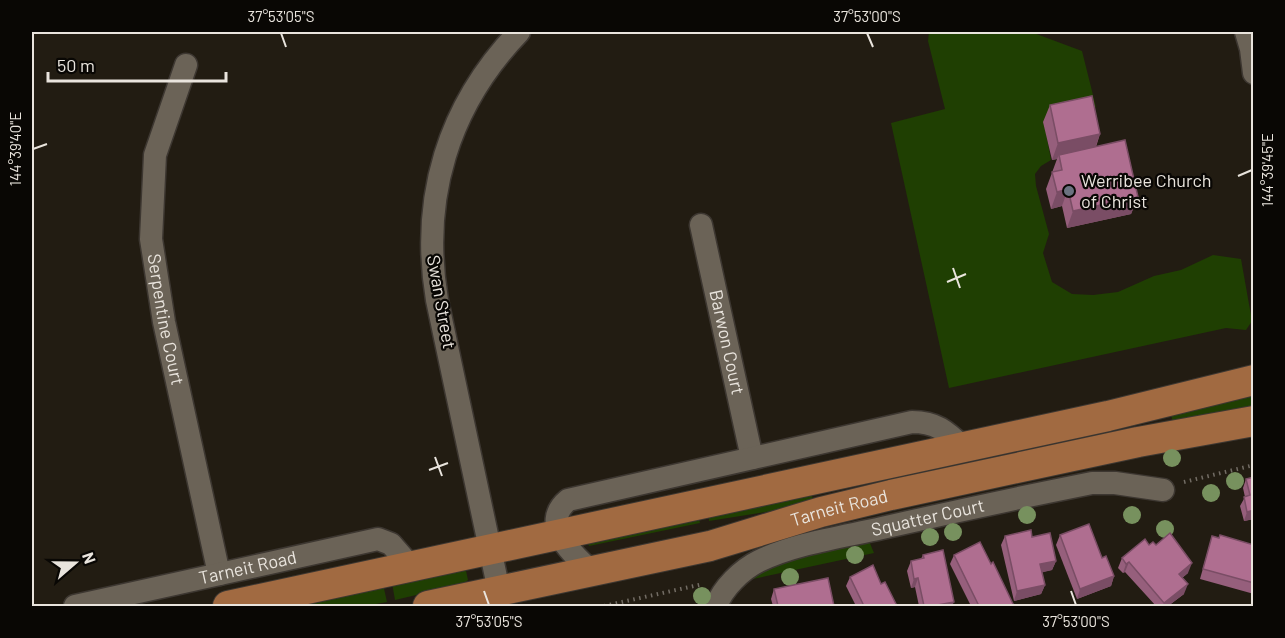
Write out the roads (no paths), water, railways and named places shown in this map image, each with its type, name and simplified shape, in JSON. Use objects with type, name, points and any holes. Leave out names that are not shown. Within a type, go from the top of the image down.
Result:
[{"type":"main road","name":"Tarneit Road","points":[[228,606],[1117,414],[1254,380]]},
{"type":"main road","name":"Tarneit Road","points":[[428,606],[710,546],[821,512],[891,495],[1138,442],[1254,421]]},
{"type":"street","name":"Swan Street","points":[[499,591],[437,300],[433,273],[432,219],[443,162],[461,112],[484,72],[519,32]]},
{"type":"street","points":[[1246,32],[1254,73]]},
{"type":"street","name":"Serpentine Court","points":[[186,65],[155,155],[151,239],[164,322],[219,574]]},
{"type":"street","name":"Barwon Court","points":[[701,225],[752,458]]},
{"type":"street","points":[[591,571],[564,545],[559,534],[557,516],[561,505],[568,500],[912,422],[932,423],[963,447]]},
{"type":"street","name":"Squatter Court","points":[[716,606],[736,578],[757,562],[788,550],[884,527],[1104,482],[1163,489]]},
{"type":"street","name":"Tarneit Road","points":[[75,606],[378,539],[391,544],[411,567]]},
{"type":"place","name":"Werribee Church of Christ","points":[[1069,191]]}]
